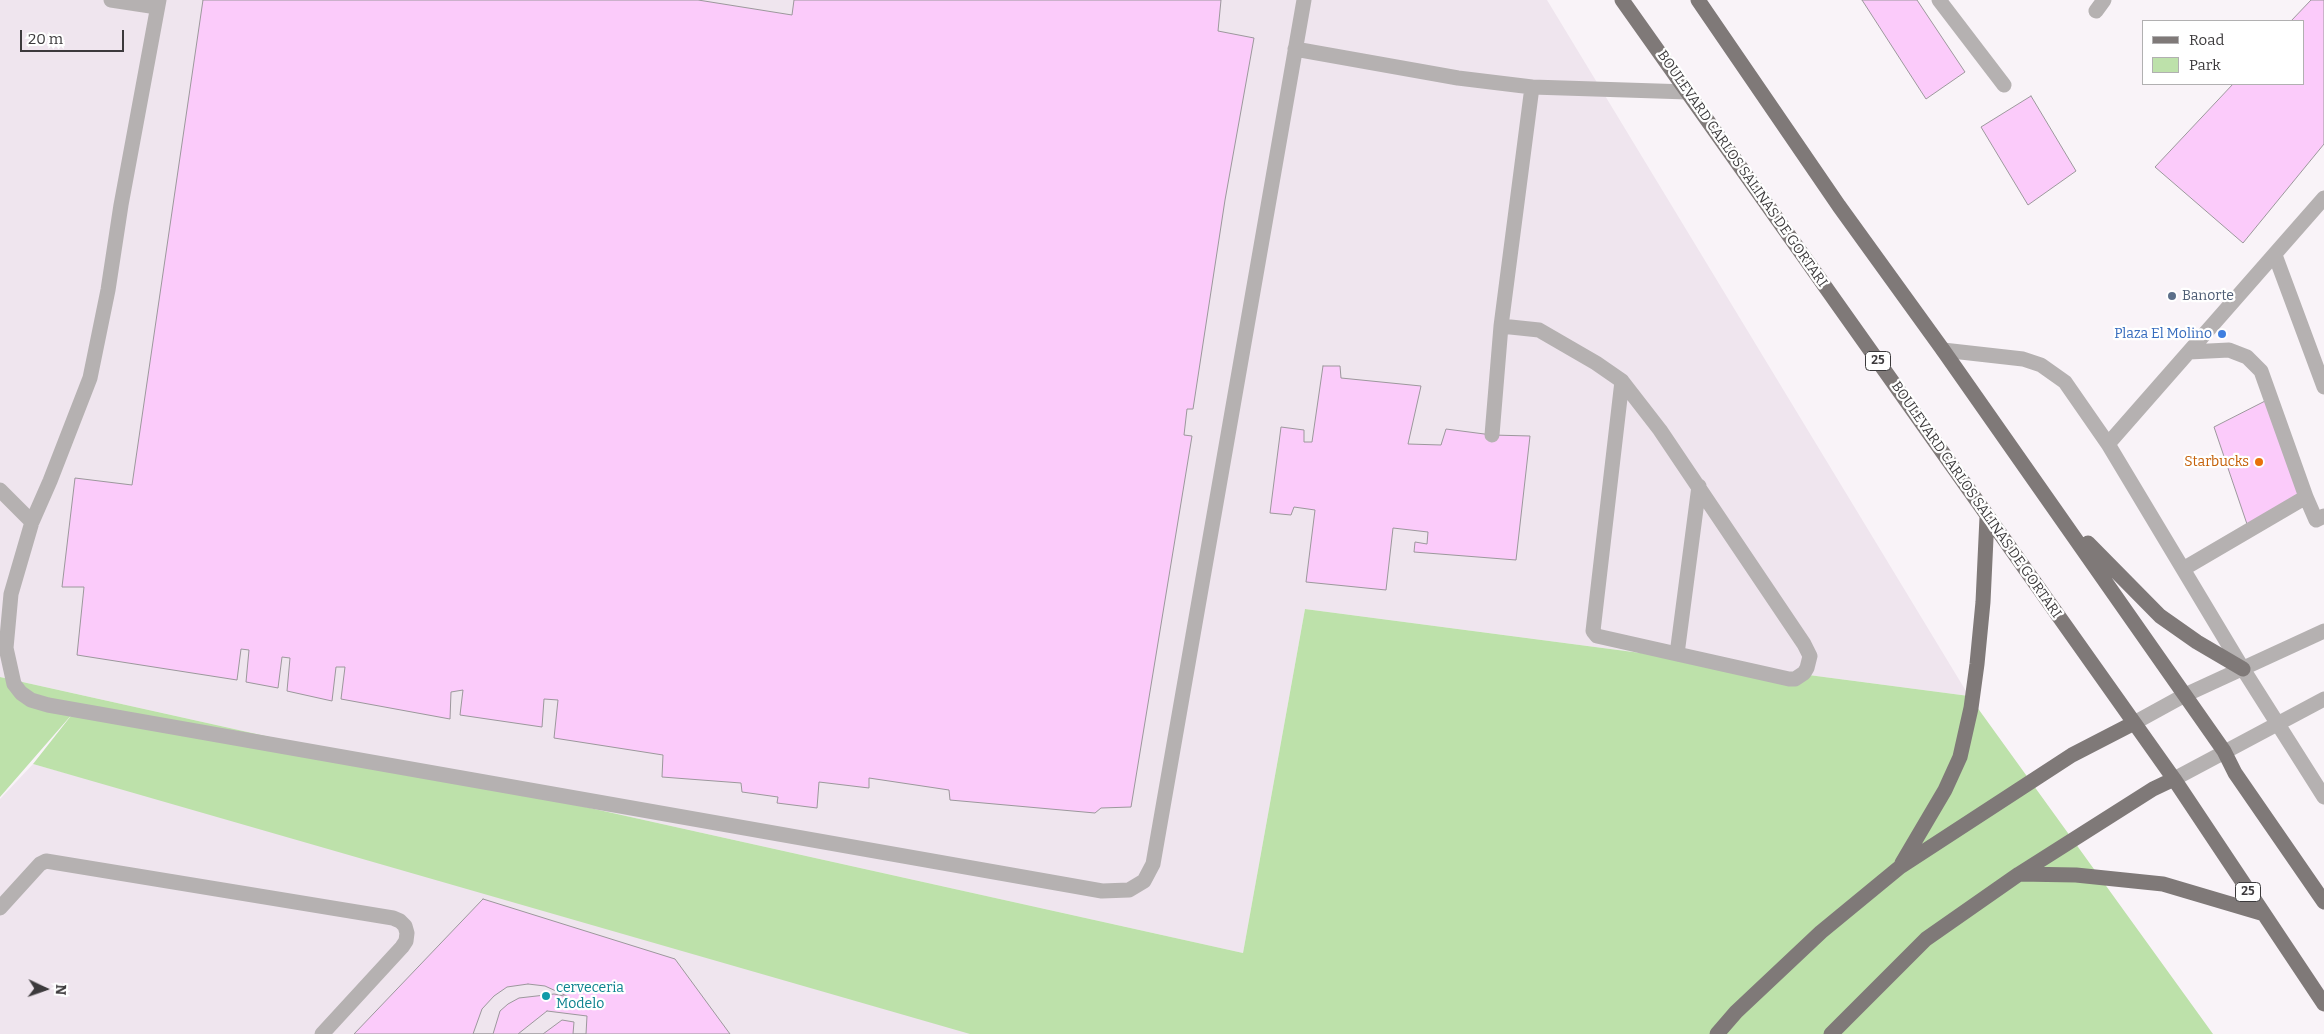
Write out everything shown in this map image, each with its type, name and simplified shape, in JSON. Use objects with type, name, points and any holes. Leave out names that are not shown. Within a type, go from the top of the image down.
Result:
[{"type":"main road","name":"BOULEVARD CARLOS SALINAS DE GORTARI","points":[[1622,0],[2174,779],[2324,1004]]},
{"type":"main road","points":[[1698,0],[1839,206],[1943,350],[2224,751],[2235,773],[2324,902]]},
{"type":"main road","points":[[2057,512],[2160,616],[2243,669]]},
{"type":"main road","points":[[1900,867],[1945,790],[1960,757],[1971,708],[1977,664],[1983,602],[1987,517]]},
{"type":"main road","points":[[1717,1034],[1736,1012],[1821,932],[1900,867],[2072,755],[2134,723]]},
{"type":"main road","points":[[1831,1034],[1926,939],[2019,874],[2153,789],[2174,779]]},
{"type":"main road","points":[[2019,874],[2076,875],[2163,884],[2262,913]]},
{"type":"street","points":[[111,0],[158,3],[120,205],[108,290],[90,378],[32,522],[11,594],[6,648],[14,684],[31,700],[48,705],[1102,890],[1129,890],[1144,881],[1153,864],[1304,0]]},
{"type":"street","points":[[1939,0],[2004,85]]},
{"type":"street","points":[[1295,49],[1458,78],[1532,86],[1688,92]]},
{"type":"street","points":[[1492,435],[1502,326],[1532,86]]},
{"type":"street","points":[[2108,444],[2324,198]]},
{"type":"street","points":[[2275,255],[2324,387]]},
{"type":"street","points":[[1502,326],[1539,330],[1596,363],[1622,381],[1660,430],[1699,486],[1804,644],[1808,651],[1809,662],[1804,673],[1795,679],[1604,639],[1597,636],[1593,631],[1622,381]]},
{"type":"street","points":[[1943,350],[1997,354],[2023,359],[2041,365],[2065,382],[2108,444],[2243,669],[2324,797]]},
{"type":"street","points":[[2190,352],[2229,350],[2247,357],[2261,371],[2316,520],[2324,516]]},
{"type":"street","points":[[1677,654],[1699,486]]},
{"type":"street","points":[[0,490],[32,522]]},
{"type":"street","points":[[2183,569],[2306,497]]},
{"type":"street","points":[[2134,723],[2185,695],[2324,631]]},
{"type":"street","points":[[2174,779],[2324,699]]},
{"type":"street","points":[[0,908],[40,864],[46,861],[393,918],[400,921],[405,926],[407,933],[406,941],[402,947],[322,1034]]},
{"type":"shaded area","points":[[0,0],[1547,0],[1969,696],[1305,609],[1243,953],[0,677]]},
{"type":"shaded area","points":[[33,764],[1017,1034],[0,1034],[0,799]]},
{"type":"green space","points":[[1305,609],[1969,696],[2213,1034],[970,1034],[33,764],[74,712],[0,797],[0,677],[1243,953]]},
{"type":"building","points":[[203,0],[698,0],[792,15],[794,0],[1221,0],[1218,31],[1254,38],[1225,200],[1193,409],[1187,409],[1184,435],[1192,436],[1131,807],[1101,808],[1095,813],[950,800],[949,790],[869,778],[869,788],[819,782],[817,808],[777,803],[778,797],[742,792],[741,783],[662,777],[663,755],[554,738],[558,700],[544,699],[542,727],[460,715],[463,690],[451,692],[450,719],[341,699],[345,667],[336,667],[332,701],[287,691],[290,658],[282,657],[278,688],[246,682],[249,650],[241,649],[237,680],[77,655],[84,587],[62,587],[75,478],[132,485]]},
{"type":"building","points":[[1862,0],[1917,0],[1965,72],[1926,99]]},
{"type":"building","points":[[2311,0],[2324,0],[2324,144],[2243,243],[2155,167],[2232,85],[2304,85],[2304,20],[2292,20]]},
{"type":"building","points":[[2031,96],[2076,171],[2028,205],[1981,127]]},
{"type":"building","points":[[1323,366],[1340,366],[1341,378],[1421,386],[1408,444],[1441,445],[1446,429],[1492,435],[1530,436],[1516,560],[1414,552],[1415,542],[1427,544],[1428,532],[1393,528],[1386,590],[1306,582],[1315,510],[1294,507],[1291,515],[1270,513],[1281,427],[1304,430],[1304,442],[1312,442]]},
{"type":"building","name":"Starbucks","points":[[2271,398],[2306,497],[2249,530],[2214,427]]},
{"type":"building","name":"cerveceria Modelo","points":[[483,899],[675,959],[730,1034],[354,1034]]},
{"type":"building","points":[[528,984],[545,986],[569,997],[554,994],[519,998],[500,1011],[493,1034],[473,1034],[482,1009],[494,996],[507,987]]},
{"type":"building","points":[[547,1011],[587,1016],[586,1034],[573,1034],[574,1022],[562,1020],[543,1034],[518,1034]]},
{"type":"place","name":"Banorte","points":[[2172,296]]},
{"type":"place","name":"Plaza El Molino","points":[[2222,334]]},
{"type":"place","name":"Starbucks","points":[[2259,462]]},
{"type":"place","name":"cerveceria Modelo","points":[[546,996]]}]
